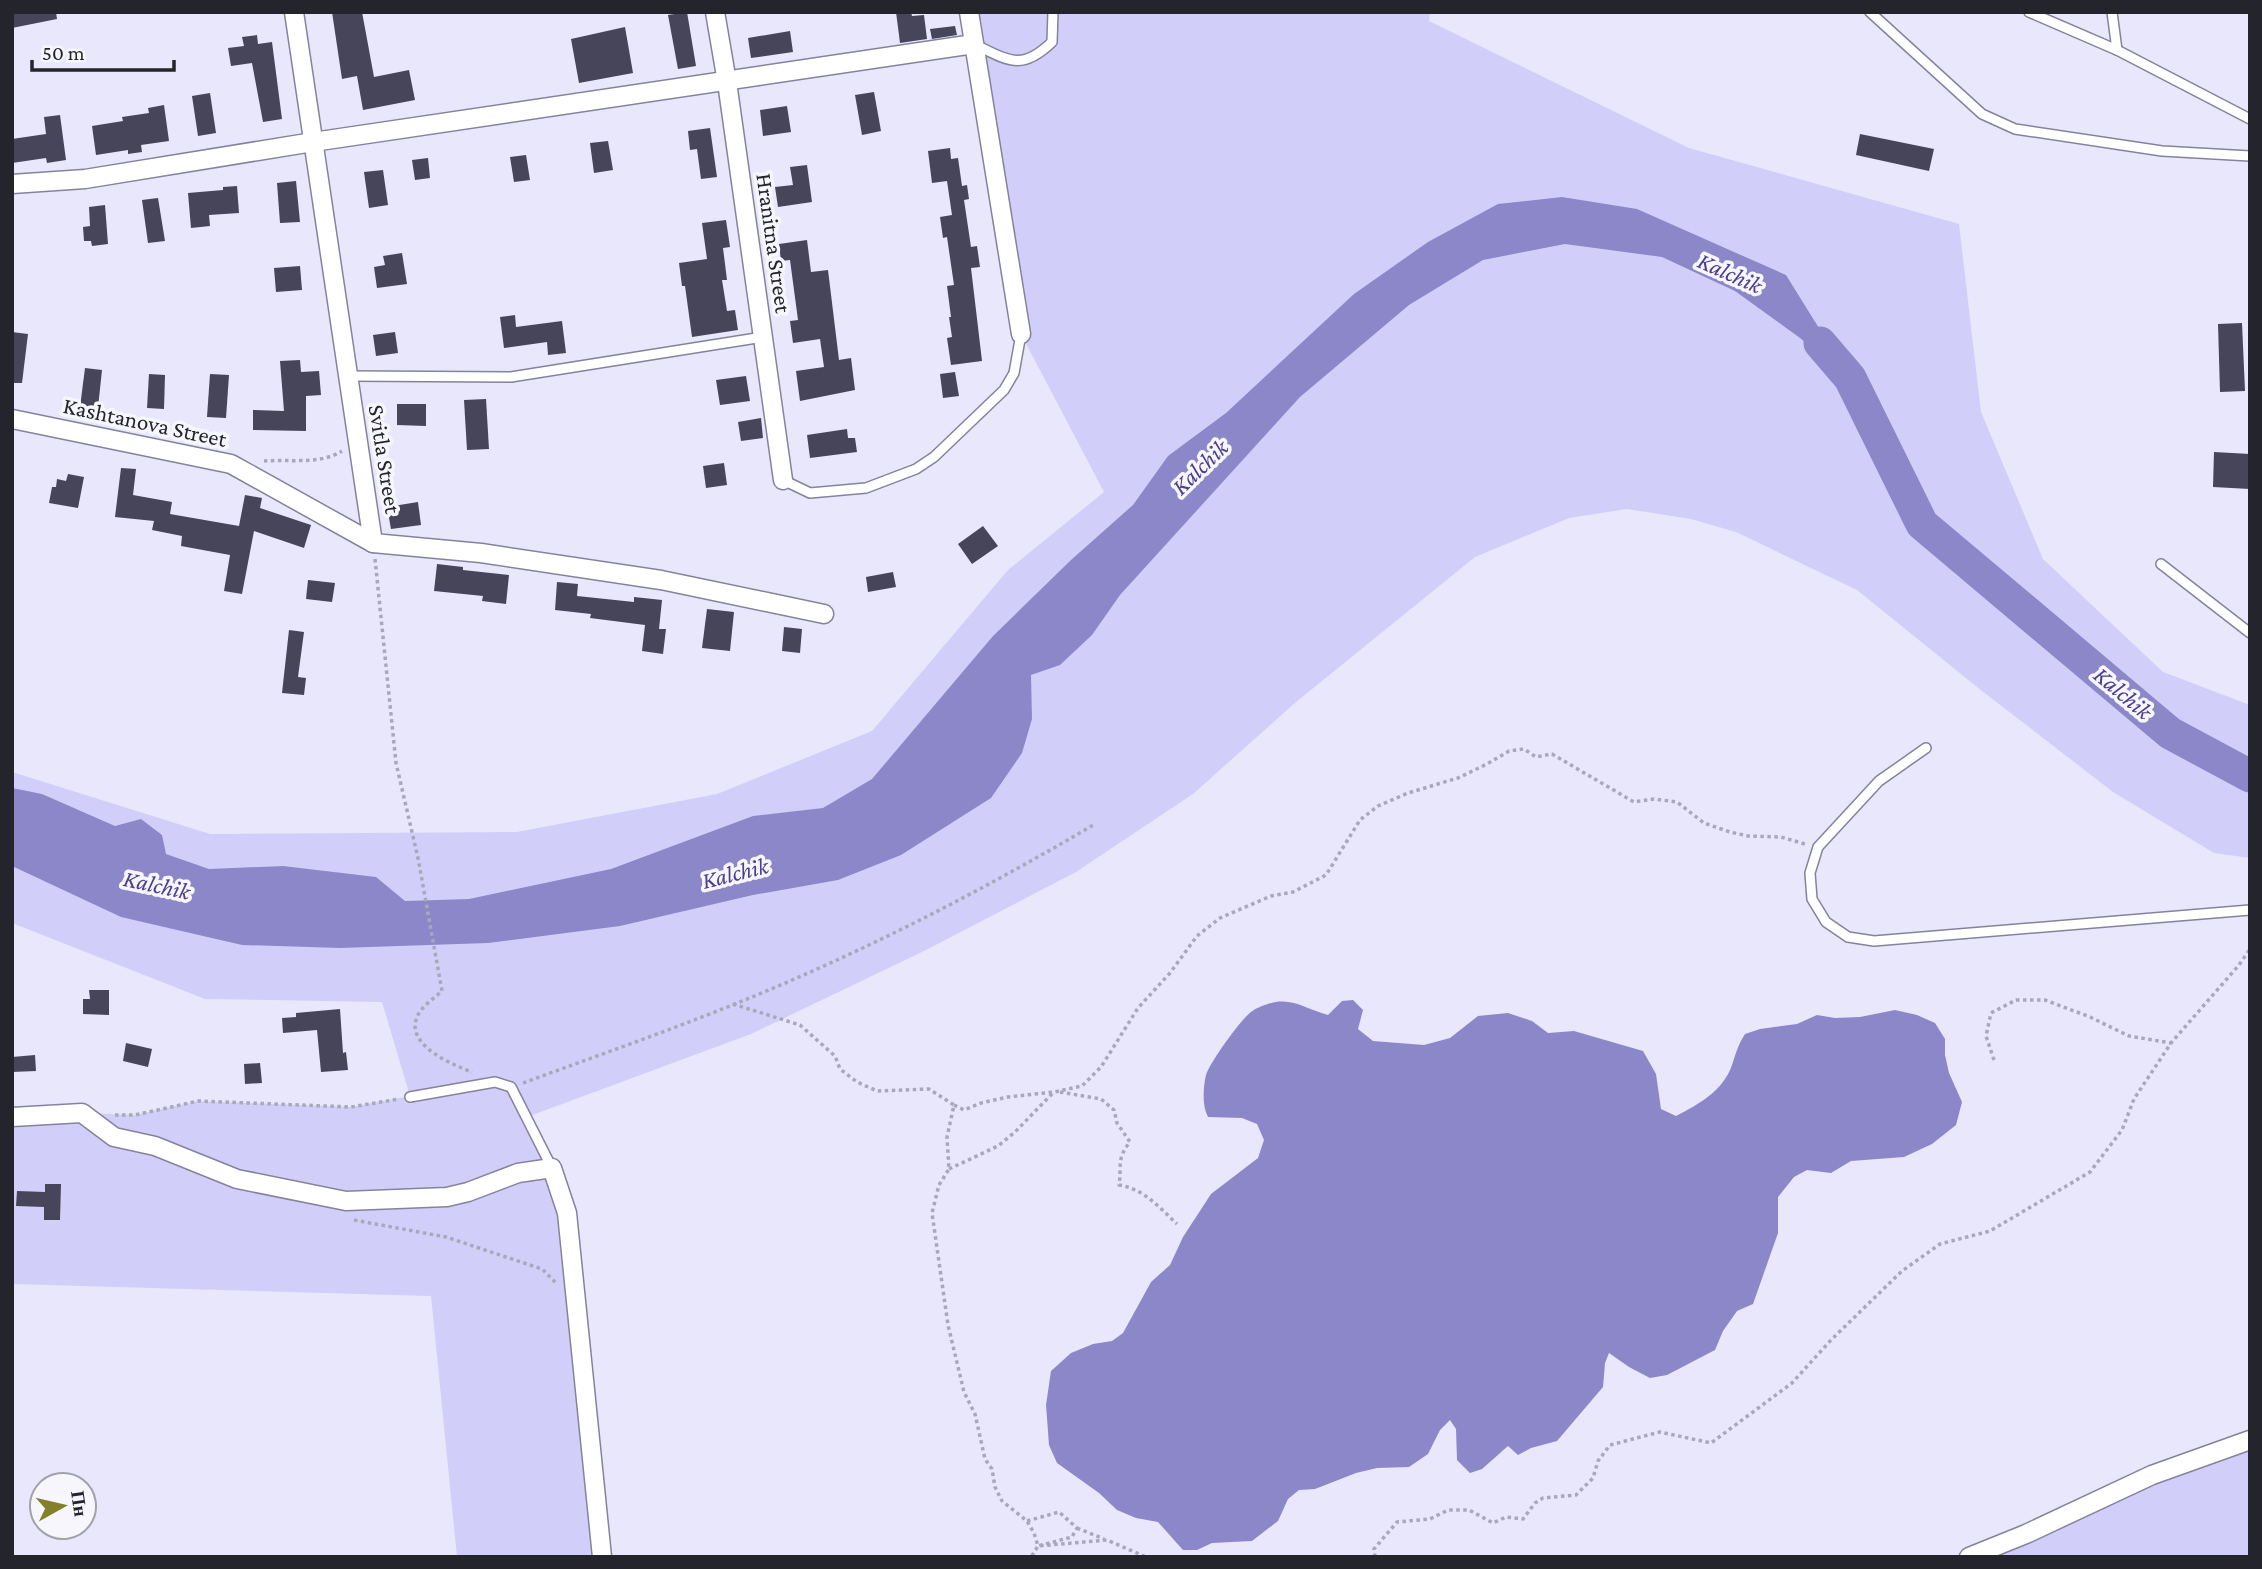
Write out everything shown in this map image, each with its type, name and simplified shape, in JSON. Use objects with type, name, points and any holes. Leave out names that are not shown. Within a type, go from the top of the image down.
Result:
[{"type":"street","name":"Svitla Street","points":[[294,12],[373,543],[481,553],[661,580],[824,614]]},
{"type":"street","name":"Hranitna Street","points":[[715,12],[783,480]]},
{"type":"street","points":[[969,12],[1021,334]]},
{"type":"street","points":[[12,184],[85,179],[313,142],[974,44]]},
{"type":"street","name":"Kashtanova Street","points":[[12,419],[230,464],[373,543]]},
{"type":"street","points":[[12,1117],[82,1113],[114,1137],[155,1146],[237,1178],[346,1201],[447,1197],[518,1173],[552,1168],[566,1213],[602,1557]]},
{"type":"street","points":[[1969,1557],[2026,1534],[2152,1475],[2250,1440]]},
{"type":"lane","points":[[974,44],[1003,58],[1019,61],[1036,57],[1052,42],[1053,12]]},
{"type":"lane","points":[[1870,12],[1982,114],[2015,129],[2162,151],[2250,156]]},
{"type":"lane","points":[[2029,12],[2117,50],[2250,119]]},
{"type":"lane","points":[[2112,12],[2117,50]]},
{"type":"lane","points":[[783,480],[810,493],[866,488],[916,469],[934,457],[1004,390],[1014,373],[1021,334]]},
{"type":"lane","points":[[348,376],[511,377],[763,337]]},
{"type":"lane","points":[[2161,564],[2250,633]]},
{"type":"lane","points":[[1926,748],[1879,781],[1818,847],[1810,873],[1812,899],[1826,922],[1848,937],[1874,941],[2250,910]]},
{"type":"lane","points":[[410,1097],[495,1083],[511,1087],[552,1168]]},
{"type":"path","points":[[230,464],[330,457],[357,437]]},
{"type":"path","points":[[373,543],[396,763],[418,858],[442,991],[424,1007],[415,1021],[417,1033],[424,1046],[457,1066],[495,1083]]},
{"type":"path","points":[[733,1004],[800,1026],[835,1056],[840,1069],[857,1082],[877,1091],[929,1089],[964,1110],[1008,1097],[1083,1086],[1101,1068],[1138,1008],[1170,973],[1197,936],[1220,918],[1271,895],[1293,892],[1326,875],[1360,820],[1378,806],[1408,793],[1458,778],[1509,751],[1524,749],[1536,757],[1552,754],[1634,802],[1654,799],[1677,802],[1704,823],[1730,832],[1748,836],[1781,837],[1818,847]]},
{"type":"path","points":[[511,1087],[733,1004],[844,957],[961,899],[1095,824]]},
{"type":"path","points":[[1375,1557],[1374,1549],[1397,1522],[1430,1519],[1448,1510],[1469,1510],[1493,1523],[1506,1517],[1523,1519],[1535,1503],[1543,1498],[1576,1494],[1593,1478],[1598,1461],[1610,1445],[1660,1432],[1712,1443],[1792,1383],[1830,1340],[1902,1271],[1940,1244],[1990,1231],[2090,1172],[2122,1130],[2134,1099],[2171,1043],[2239,965],[2250,948]]},
{"type":"path","points":[[1994,1060],[1986,1036],[1991,1013],[2016,1000],[2045,1000],[2090,1017],[2129,1036],[2171,1043]]},
{"type":"path","points":[[1038,1546],[1027,1521],[1002,1501],[995,1487],[992,1469],[985,1459],[975,1414],[964,1392],[948,1325],[932,1213],[939,1185],[949,1169],[998,1146],[1054,1092],[1076,1093],[1101,1099],[1114,1110],[1117,1123],[1130,1142],[1122,1151],[1119,1162],[1119,1185],[1132,1187],[1147,1196],[1177,1224]]},
{"type":"path","points":[[135,1115],[198,1101],[351,1107],[410,1097]]},
{"type":"path","points":[[949,1169],[947,1137],[954,1105]]},
{"type":"path","points":[[344,1217],[384,1227],[446,1237],[542,1269],[576,1303]]},
{"type":"path","points":[[1027,1521],[1059,1512],[1077,1528],[1146,1557]]},
{"type":"path","points":[[1031,1557],[1038,1546],[1072,1537],[1077,1528]]},
{"type":"path","points":[[1038,1546],[1107,1540]]},
{"type":"shaded area","points":[[969,12],[1430,12],[1429,21],[1689,148],[1959,224],[1981,412],[2043,559],[2163,672],[2250,705],[2250,858],[2214,853],[2113,792],[1857,590],[1736,532],[1691,519],[1627,509],[1569,518],[1475,557],[1296,702],[1193,794],[1076,872],[926,950],[751,1034],[527,1117],[567,1213],[602,1557],[457,1557],[431,1296],[12,1284],[12,1117],[82,1113],[135,1115],[198,1101],[351,1107],[410,1096],[382,1002],[205,999],[12,923],[12,772],[210,834],[517,832],[717,794],[872,731],[1008,570],[1104,492],[1021,334]]},
{"type":"shaded area","points":[[2250,1440],[2250,1557],[1969,1557]]},
{"type":"water","points":[[1562,197],[1637,209],[1786,275],[1850,378],[1735,291],[1662,257],[1565,244],[1483,260],[1409,305],[1300,397],[1120,595],[1092,635],[1060,665],[1031,675],[1032,719],[1022,753],[991,798],[901,855],[838,880],[753,895],[620,926],[488,943],[340,948],[242,945],[121,917],[12,866],[12,788],[42,794],[115,826],[141,819],[162,835],[166,854],[209,869],[283,866],[376,877],[405,901],[469,899],[611,869],[753,816],[823,808],[872,779],[993,636],[1071,560],[1133,505],[1168,456],[1226,413],[1354,294],[1428,242],[1498,204]]},
{"type":"water","points":[[1353,1000],[1363,1010],[1358,1029],[1373,1041],[1424,1045],[1450,1038],[1478,1016],[1508,1013],[1532,1021],[1548,1033],[1574,1031],[1643,1051],[1656,1074],[1661,1109],[1676,1116],[1701,1101],[1723,1082],[1745,1034],[1797,1024],[1817,1015],[1835,1018],[1860,1017],[1895,1010],[1935,1023],[1945,1039],[1949,1073],[1962,1102],[1956,1125],[1932,1144],[1904,1157],[1851,1161],[1831,1173],[1807,1170],[1794,1177],[1778,1197],[1778,1233],[1753,1304],[1737,1311],[1723,1331],[1715,1350],[1667,1375],[1650,1378],[1609,1353],[1605,1363],[1603,1387],[1557,1441],[1531,1448],[1518,1455],[1508,1446],[1482,1469],[1470,1473],[1457,1460],[1456,1429],[1450,1420],[1440,1430],[1428,1454],[1409,1467],[1377,1468],[1315,1489],[1299,1490],[1288,1499],[1278,1521],[1252,1541],[1212,1543],[1197,1550],[1183,1550],[1158,1522],[1136,1518],[1117,1510],[1099,1493],[1057,1463],[1049,1445],[1046,1405],[1051,1371],[1071,1353],[1093,1344],[1112,1341],[1123,1333],[1151,1282],[1170,1265],[1183,1237],[1211,1194],[1258,1158],[1264,1140],[1257,1124],[1242,1118],[1208,1117],[1204,1102],[1208,1069],[1240,1023],[1253,1010],[1273,1003],[1290,1002],[1328,1015],[1342,1001]]},
{"type":"building","points":[[56,12],[57,19],[12,28],[12,14]]},
{"type":"building","points":[[332,12],[362,12],[374,77],[409,70],[415,100],[363,110],[357,76],[342,79]]},
{"type":"building","points":[[687,12],[696,66],[678,69],[668,15]]},
{"type":"building","points":[[896,12],[911,12],[912,16],[924,15],[927,39],[900,43]]},
{"type":"building","points":[[955,26],[957,35],[932,39],[930,29]]},
{"type":"building","points":[[625,27],[633,73],[579,83],[571,39]]},
{"type":"building","points":[[790,31],[793,52],[751,58],[748,38]]},
{"type":"building","points":[[257,35],[258,44],[272,42],[282,119],[263,122],[252,63],[231,66],[228,48],[244,46],[242,37]]},
{"type":"building","points":[[874,92],[881,131],[862,135],[855,95]]},
{"type":"building","points":[[210,93],[216,133],[198,136],[192,96]]},
{"type":"building","points":[[164,105],[169,141],[141,145],[142,152],[128,154],[128,150],[96,155],[92,126],[123,121],[122,117],[149,113],[148,108]]},
{"type":"building","points":[[787,106],[791,132],[763,136],[760,110]]},
{"type":"building","points":[[60,115],[66,160],[47,163],[46,158],[12,163],[12,139],[46,134],[44,117]]},
{"type":"building","points":[[710,128],[717,177],[701,179],[697,149],[690,150],[688,131]]},
{"type":"building","points":[[1860,134],[1934,149],[1929,171],[1856,155]]},
{"type":"building","points":[[608,141],[613,170],[594,173],[590,143]]},
{"type":"building","points":[[950,148],[951,159],[958,158],[962,186],[967,185],[969,199],[964,200],[971,247],[977,246],[980,267],[971,268],[982,361],[951,365],[947,338],[952,337],[947,286],[954,285],[947,237],[943,238],[940,217],[952,215],[947,181],[932,183],[928,151]]},
{"type":"building","points":[[526,155],[530,180],[514,182],[510,157]]},
{"type":"building","points":[[428,158],[430,178],[415,180],[412,160]]},
{"type":"building","points":[[807,165],[812,202],[778,207],[775,187],[793,185],[790,167]]},
{"type":"building","points":[[383,170],[388,205],[369,208],[364,172]]},
{"type":"building","points":[[296,181],[300,222],[280,223],[277,183]]},
{"type":"building","points":[[237,186],[239,213],[209,215],[210,226],[191,228],[188,193]]},
{"type":"building","points":[[158,198],[165,241],[148,243],[142,200]]},
{"type":"building","points":[[105,205],[108,244],[92,246],[91,241],[84,241],[83,227],[90,226],[89,207]]},
{"type":"building","points":[[726,220],[730,247],[723,248],[727,280],[722,280],[727,311],[735,310],[738,330],[692,337],[679,263],[707,259],[702,223]]},
{"type":"building","points":[[807,240],[811,272],[828,270],[839,360],[851,358],[855,390],[800,401],[796,371],[824,367],[820,339],[793,343],[790,321],[798,320],[790,260],[781,261],[779,244]]},
{"type":"building","points":[[402,253],[407,284],[377,288],[374,267],[385,265],[383,256]]},
{"type":"building","points":[[300,266],[302,290],[276,292],[274,268]]},
{"type":"building","points":[[515,315],[516,327],[562,321],[566,353],[548,355],[547,342],[504,348],[500,317]]},
{"type":"building","points":[[2242,323],[2245,391],[2220,392],[2218,324]]},
{"type":"building","points":[[12,332],[28,334],[22,383],[12,383]]},
{"type":"building","points":[[395,332],[398,353],[376,356],[373,335]]},
{"type":"building","points":[[300,360],[301,372],[319,371],[321,395],[306,396],[306,431],[253,430],[253,410],[284,411],[280,361]]},
{"type":"building","points":[[85,368],[102,370],[97,417],[79,415]]},
{"type":"building","points":[[955,372],[959,396],[943,398],[940,374]]},
{"type":"building","points":[[149,374],[165,375],[164,409],[147,408]]},
{"type":"building","points":[[210,374],[229,375],[226,418],[207,417]]},
{"type":"building","points":[[746,376],[750,401],[720,405],[716,380]]},
{"type":"building","points":[[486,399],[489,449],[467,450],[464,400]]},
{"type":"building","points":[[397,404],[426,404],[426,426],[397,425]]},
{"type":"building","points":[[761,418],[763,438],[741,441],[738,422]]},
{"type":"building","points":[[847,429],[848,438],[855,438],[857,452],[810,458],[807,435]]},
{"type":"building","points":[[2214,452],[2250,454],[2250,489],[2213,487]]},
{"type":"building","points":[[724,463],[727,485],[706,488],[703,466]]},
{"type":"building","points":[[121,468],[136,469],[133,495],[172,502],[170,514],[239,526],[245,495],[262,498],[260,508],[311,525],[304,548],[254,531],[242,594],[224,591],[230,555],[181,546],[182,536],[152,530],[154,521],[115,517]]},
{"type":"building","points":[[68,474],[84,477],[78,508],[49,503],[52,487],[56,487],[57,479],[66,481]]},
{"type":"building","points":[[418,502],[421,525],[391,529],[387,507]]},
{"type":"building","points":[[983,526],[998,546],[972,564],[958,544]]},
{"type":"building","points":[[437,564],[509,575],[506,604],[482,601],[483,596],[434,591]]},
{"type":"building","points":[[893,572],[896,587],[868,592],[866,577]]},
{"type":"building","points":[[308,580],[335,583],[332,602],[306,599]]},
{"type":"building","points":[[557,582],[578,584],[577,596],[634,602],[634,597],[662,600],[659,629],[666,629],[663,654],[642,651],[645,625],[590,618],[591,614],[555,610]]},
{"type":"building","points":[[707,609],[734,612],[730,651],[702,648]]},
{"type":"building","points":[[784,627],[802,629],[800,653],[782,651]]},
{"type":"building","points":[[289,630],[304,632],[298,677],[306,678],[304,695],[282,693]]},
{"type":"building","points":[[89,990],[109,990],[109,1015],[83,1014],[83,999],[90,999]]},
{"type":"building","points":[[340,1009],[343,1053],[346,1052],[348,1070],[321,1072],[317,1030],[283,1033],[282,1018],[296,1017],[296,1013]]},
{"type":"building","points":[[126,1043],[152,1049],[148,1067],[123,1061]]},
{"type":"building","points":[[35,1055],[36,1071],[12,1072],[12,1057]]},
{"type":"building","points":[[260,1063],[262,1083],[245,1084],[244,1064]]},
{"type":"building","points":[[45,1184],[61,1184],[60,1220],[44,1220],[44,1207],[16,1206],[17,1191],[45,1192]]},
{"type":"waterway","name":"Kalchik","points":[[1820,343],[1850,378],[1922,524],[2170,733],[2250,776]]}]
